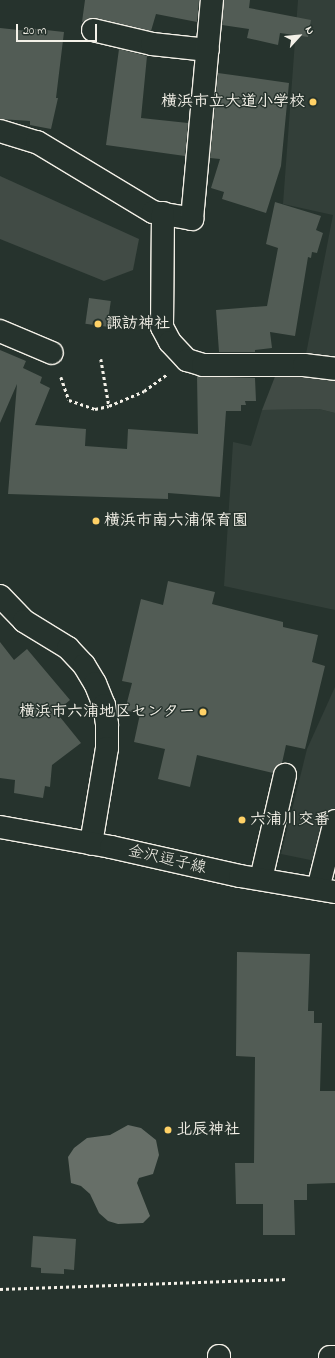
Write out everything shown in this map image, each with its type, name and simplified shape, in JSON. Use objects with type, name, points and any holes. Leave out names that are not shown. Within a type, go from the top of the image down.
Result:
[{"type":"street","points":[[0,131],[38,142],[153,212],[192,219],[212,0]]},
{"type":"street","points":[[93,30],[152,44],[208,50]]},
{"type":"street","points":[[163,213],[162,327],[170,342],[187,360],[203,365],[304,365],[335,369]]},
{"type":"street","points":[[0,331],[52,353]]},
{"type":"street","points":[[0,596],[24,621],[68,648],[87,671],[104,705],[107,725],[107,748],[91,844]]},
{"type":"street","points":[[261,879],[285,775]]},
{"type":"street","points":[[327,891],[335,821]]},
{"type":"street","name":"金沢逗子線","points":[[0,827],[327,891]]},
{"type":"path","points":[[52,353],[69,400],[95,409],[109,406],[144,390],[187,360]]},
{"type":"path","points":[[102,359],[109,406]]},
{"type":"path","points":[[0,1289],[288,1278]]},
{"type":"shaded area","name":"横浜市立大道小学校","points":[[298,0],[335,0],[335,358],[306,354],[333,215],[283,204]]},
{"type":"shaded area","points":[[0,176],[139,239],[133,270],[104,281],[0,239]]},
{"type":"shaded area","points":[[276,374],[335,377],[335,413],[319,409],[262,410]]},
{"type":"shaded area","points":[[319,409],[335,413],[335,610],[224,586],[233,442],[251,446],[262,410]]},
{"type":"shaded area","points":[[335,687],[335,865],[281,854],[307,749]]},
{"type":"shaded area","points":[[128,1125],[141,1128],[156,1140],[159,1155],[153,1174],[139,1178],[137,1183],[150,1216],[143,1223],[118,1224],[108,1221],[99,1213],[90,1194],[81,1186],[71,1183],[68,1157],[74,1148],[87,1138],[110,1135]]},
{"type":"building","points":[[85,0],[199,0],[197,22],[156,14],[151,31],[96,18],[82,22]]},
{"type":"building","points":[[224,0],[250,0],[249,8],[311,20],[308,37],[280,33],[278,45],[247,38],[249,29],[222,25]]},
{"type":"building","points":[[0,28],[28,31],[28,28],[64,32],[56,98],[58,98],[51,129],[30,125],[30,121],[0,119]]},
{"type":"building","points":[[119,49],[147,56],[141,118],[188,123],[185,156],[106,145]]},
{"type":"building","points":[[218,73],[289,83],[281,166],[266,213],[222,199],[224,192],[211,188],[220,159],[210,158]]},
{"type":"building","points":[[275,202],[321,216],[316,230],[323,233],[317,253],[312,252],[311,258],[308,257],[295,336],[270,332],[272,348],[255,350],[255,352],[219,352],[216,310],[267,306],[278,248],[266,244]]},
{"type":"building","points":[[89,298],[111,301],[107,327],[85,324]]},
{"type":"building","points":[[0,350],[26,361],[23,368],[42,377],[40,383],[50,388],[35,425],[86,429],[85,446],[127,449],[128,429],[198,434],[197,376],[255,378],[256,401],[245,401],[246,405],[241,405],[241,411],[226,411],[220,497],[168,493],[168,499],[8,494],[17,384],[0,423]]},
{"type":"building","points":[[168,581],[215,592],[212,604],[283,622],[283,627],[318,635],[312,662],[325,666],[305,749],[286,745],[282,763],[276,767],[273,773],[197,755],[190,787],[158,779],[165,749],[134,742],[140,714],[125,710],[132,683],[122,681],[141,599],[163,605]]},
{"type":"building","points":[[0,642],[14,660],[27,649],[70,700],[56,712],[81,743],[52,765],[50,787],[45,786],[43,798],[14,793],[15,780],[0,778]]},
{"type":"building","points":[[237,952],[310,954],[308,1011],[314,1011],[314,1023],[322,1023],[320,1091],[335,1091],[335,1183],[307,1184],[307,1200],[294,1200],[295,1235],[263,1235],[263,1204],[236,1204],[235,1163],[254,1163],[255,1057],[236,1056]]},
{"type":"building","points":[[33,1236],[76,1239],[74,1270],[64,1269],[64,1274],[41,1273],[41,1268],[31,1267]]},
{"type":"place","name":"横浜市立大道小学校","points":[[313,102]]},
{"type":"place","name":"諏訪神社","points":[[98,324]]},
{"type":"place","name":"横浜市南六浦保育園","points":[[96,521]]},
{"type":"place","name":"横浜市六浦地区センター","points":[[203,712]]},
{"type":"place","name":"六浦川交番","points":[[242,820]]},
{"type":"place","name":"北辰神社","points":[[168,1130]]}]
